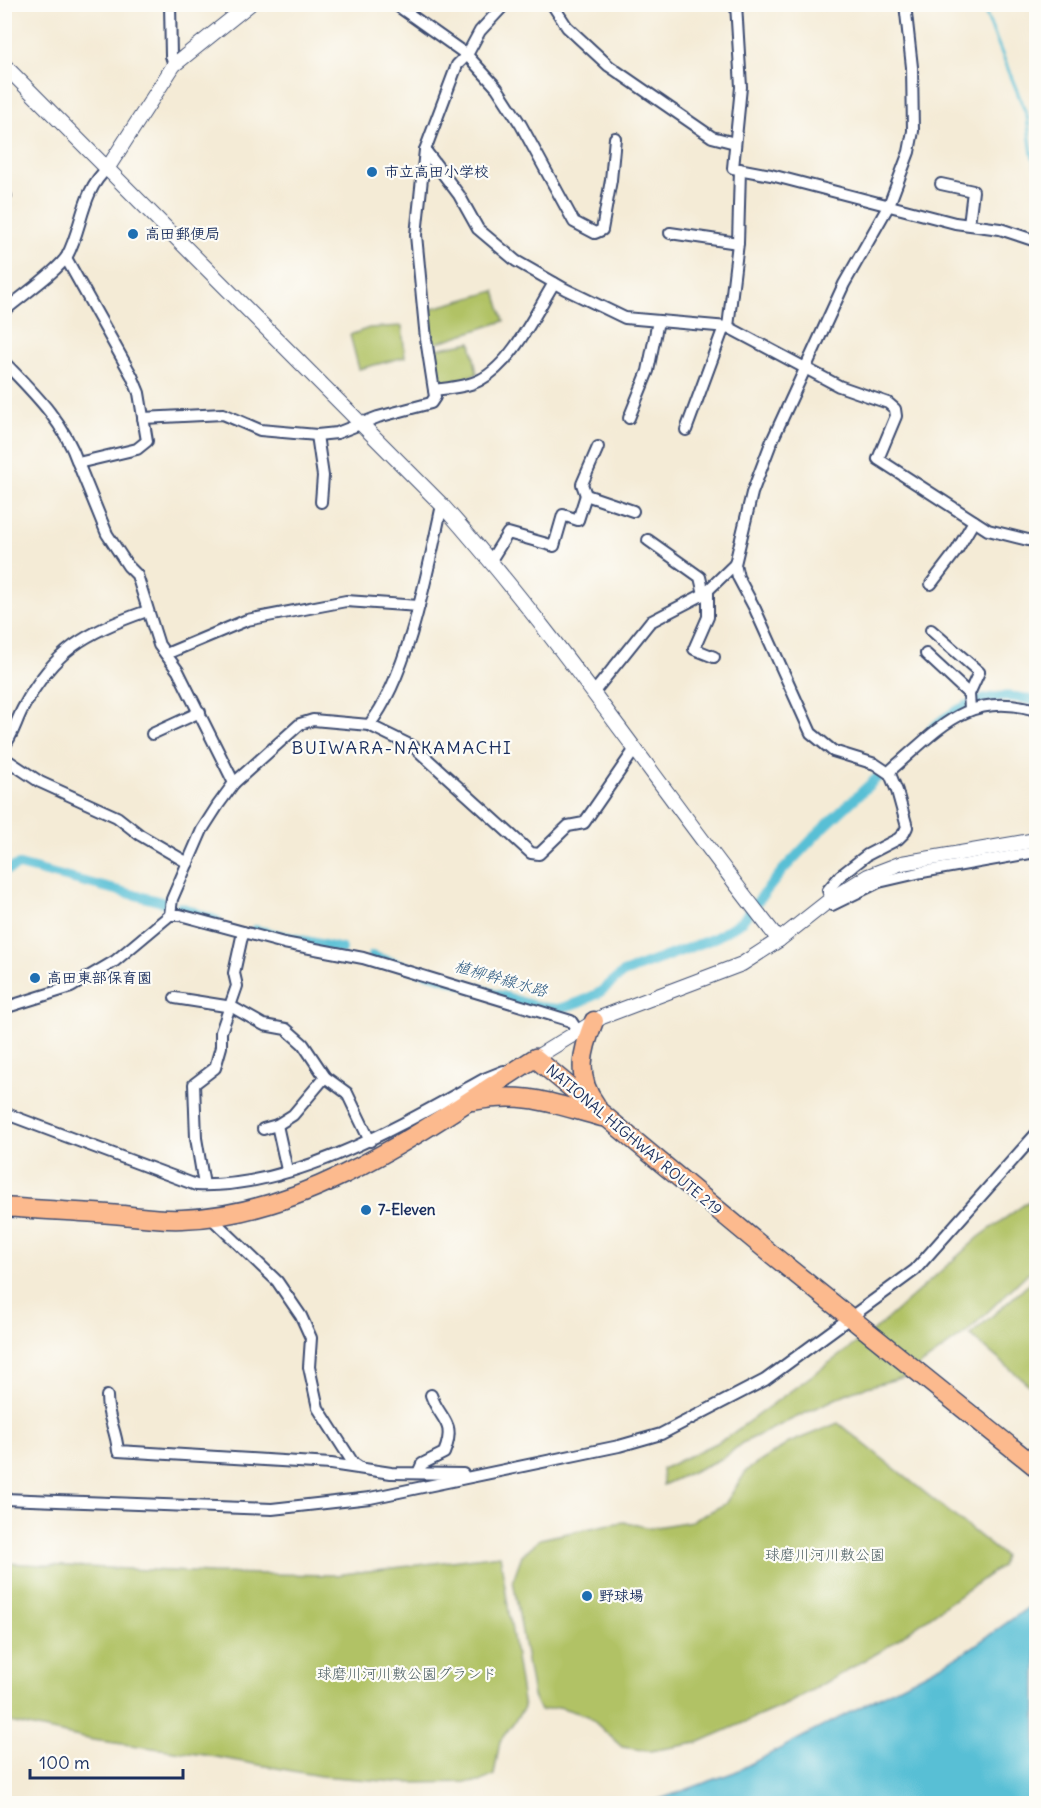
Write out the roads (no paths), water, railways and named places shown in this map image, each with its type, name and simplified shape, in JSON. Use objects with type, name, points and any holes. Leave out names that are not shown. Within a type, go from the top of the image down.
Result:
[{"type":"highway","points":[[594,1021],[584,1045],[581,1065],[585,1086],[606,1118]]},
{"type":"highway","name":"NATIONAL HIGHWAY ROUTE 219","points":[[4,1207],[182,1219],[255,1209],[291,1199],[348,1172],[535,1058],[770,1253],[1036,1467]]},
{"type":"highway","points":[[465,1102],[498,1096],[545,1100],[606,1118]]},
{"type":"street","points":[[170,4],[171,56],[174,65]]},
{"type":"street","points":[[4,311],[66,258],[100,176],[107,169],[174,65],[250,4]]},
{"type":"street","points":[[395,4],[467,55],[497,88],[521,125],[574,222],[595,233],[602,230],[611,180],[615,138]]},
{"type":"street","points":[[143,418],[223,414],[260,430],[317,435],[337,434],[378,417],[431,403],[435,397],[416,235],[426,150],[457,65],[467,55],[480,31],[505,4]]},
{"type":"street","points":[[552,4],[567,27],[609,66],[712,137],[735,143]]},
{"type":"street","points":[[736,4],[741,87],[733,168],[1000,230],[1036,241]]},
{"type":"street","points":[[831,899],[828,890],[840,876],[867,855],[898,839],[904,833],[906,826],[897,791],[890,774],[875,764],[833,751],[811,733],[756,609],[738,577],[735,564],[761,466],[844,284],[889,205],[913,140],[912,67],[905,4]]},
{"type":"street","points":[[4,65],[442,505],[490,560],[594,692],[779,940]]},
{"type":"street","points":[[426,150],[459,195],[478,229],[516,261],[554,283],[625,318],[726,327],[839,386],[888,403],[895,409],[896,416],[878,459],[988,530],[1036,542]]},
{"type":"street","points":[[686,430],[726,327],[738,243],[741,169]]},
{"type":"street","points":[[941,184],[973,191],[969,224]]},
{"type":"street","points":[[670,233],[738,243]]},
{"type":"street","points":[[66,258],[132,376],[139,393],[147,441],[143,446],[78,463]]},
{"type":"street","points":[[434,390],[480,380],[499,367],[517,343],[554,283]]},
{"type":"street","points":[[629,418],[648,371],[658,321]]},
{"type":"street","points":[[4,362],[46,406],[70,441],[106,534],[137,575],[159,645],[200,712],[234,783]]},
{"type":"street","points":[[317,435],[323,477],[321,502]]},
{"type":"street","points":[[490,560],[508,533],[554,546],[563,515],[578,519],[586,495],[582,484],[598,447]]},
{"type":"street","points":[[586,495],[633,511]]},
{"type":"street","points":[[369,725],[386,699],[419,606],[442,505]]},
{"type":"street","points":[[931,584],[957,550],[974,521]]},
{"type":"street","points":[[648,540],[700,577],[706,592],[708,617],[694,649],[714,657]]},
{"type":"street","points":[[594,692],[650,622],[706,592],[735,564]]},
{"type":"street","points":[[166,654],[247,620],[346,601],[419,606]]},
{"type":"street","points":[[4,746],[23,708],[60,656],[86,635],[147,611]]},
{"type":"street","points":[[890,774],[892,769],[969,703],[979,672],[931,630]]},
{"type":"street","points":[[926,654],[969,703],[1013,703],[1036,710]]},
{"type":"street","points":[[152,734],[200,712]]},
{"type":"street","points":[[170,915],[172,900],[202,830],[234,783],[300,724],[314,720],[369,725],[419,751],[531,853],[538,854],[568,826],[584,823],[635,749]]},
{"type":"street","points":[[4,758],[40,782],[117,816],[140,835],[188,863]]},
{"type":"street","points":[[4,1113],[196,1185],[229,1185],[287,1170],[370,1141],[484,1079],[535,1058],[594,1021],[742,964],[779,940],[831,899],[868,876],[902,863],[1036,840]]},
{"type":"street","points":[[809,917],[879,882],[1036,852]]},
{"type":"street","points":[[4,1008],[71,987],[115,961],[170,915],[180,915],[243,932],[363,958],[416,973],[571,1022],[577,1030]]},
{"type":"street","points":[[204,1185],[196,1138],[194,1084],[215,1068],[221,1047],[221,1032],[232,1006],[237,986],[234,973],[243,932]]},
{"type":"street","points":[[175,998],[232,1006],[264,1025],[286,1029],[303,1044],[326,1077],[347,1093],[370,1141]]},
{"type":"street","points":[[263,1129],[277,1125],[293,1115],[326,1077]]},
{"type":"street","points":[[277,1125],[287,1170]]},
{"type":"street","points":[[4,1499],[272,1509],[370,1498],[619,1446],[669,1430],[765,1380],[854,1320],[915,1270],[1036,1134]]},
{"type":"street","points":[[209,1216],[277,1281],[302,1316],[311,1338],[309,1367],[318,1408],[353,1463],[360,1468]]},
{"type":"street","points":[[418,1473],[422,1464],[444,1453],[449,1441],[450,1427],[444,1415],[435,1407],[431,1395]]},
{"type":"street","points":[[107,1396],[106,1416],[114,1433],[118,1451],[360,1468],[372,1471],[432,1472],[475,1476]]},
{"type":"water","points":[[1036,1602],[1036,1803],[649,1803],[735,1772],[964,1653]]},
{"type":"waterway","points":[[982,4],[1027,116],[1036,168]]},
{"type":"waterway","name":"植柳幹線水路","points":[[931,729],[955,712],[980,700],[1008,697],[1036,702]]},
{"type":"waterway","name":"植柳幹線水路","points":[[372,956],[538,1007],[558,1009],[580,1002],[599,993],[623,973],[715,938],[742,921],[783,870],[820,831],[881,774]]},
{"type":"waterway","name":"植柳幹線水路","points":[[4,871],[19,865],[166,903]]},
{"type":"waterway","name":"植柳幹線水路","points":[[180,907],[217,921]]},
{"type":"waterway","name":"植柳幹線水路","points":[[255,930],[342,949]]},
{"type":"place","name":"市立高田小学校","points":[[372,172]]},
{"type":"place","name":"高田郵便局","points":[[133,234]]},
{"type":"place","name":"高田東部保育園","points":[[35,978]]},
{"type":"place","name":"7-Eleven","points":[[366,1210]]},
{"type":"place","name":"野球場","points":[[587,1596]]},
{"type":"district","name":"BUIWARA-NAKAMACHI","points":[[402,748]]},
{"type":"park label","name":"球磨川河川敷公園","points":[[825,1555]]},
{"type":"park label","name":"球磨川河川敷公園グランド","points":[[407,1674]]}]
